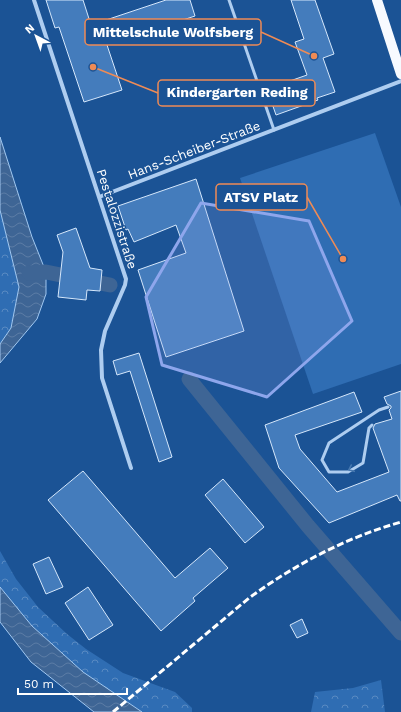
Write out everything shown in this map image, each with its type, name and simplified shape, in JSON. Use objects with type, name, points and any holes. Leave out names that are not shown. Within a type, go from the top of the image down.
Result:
[{"type":"main road","points":[[377,0],[401,74]]},
{"type":"street","name":"Pestalozzistraße","points":[[34,0],[126,279],[125,285],[105,331],[101,350],[102,378],[132,468]]},
{"type":"street","name":"Hans-Scheiber-Straße","points":[[99,198],[401,81]]},
{"type":"lane","name":"Hans-Scheiber-Straße","points":[[229,0],[274,130]]},
{"type":"lane","points":[[372,425],[369,428],[363,463],[348,472],[329,472],[322,460],[329,443],[379,410],[388,407]]},
{"type":"highlighted area","points":[[201,203],[309,221],[352,321],[267,397],[162,365],[146,297]]},
{"type":"green space","points":[[375,133],[401,207],[401,364],[313,394],[240,178]]},
{"type":"green space","points":[[0,210],[19,287],[11,328],[0,344]]},
{"type":"green space","points":[[0,551],[16,579],[38,607],[67,634],[86,649],[123,673],[175,692],[192,708],[192,712],[142,712],[83,672],[32,626],[0,587]]},
{"type":"green space","points":[[381,680],[385,712],[311,712],[315,692],[353,688]]},
{"type":"water","points":[[0,137],[32,237],[46,272],[46,294],[37,319],[0,363],[0,344],[11,328],[19,287],[0,210]]},
{"type":"water","points":[[0,587],[32,626],[83,672],[142,712],[94,712],[31,662],[0,622]]},
{"type":"building","points":[[46,0],[83,0],[91,25],[166,0],[190,0],[195,16],[107,45],[122,90],[84,102],[59,27],[55,28]]},
{"type":"building","points":[[291,0],[315,0],[334,54],[323,58],[335,92],[317,98],[318,100],[276,115],[267,89],[307,75],[295,42],[304,39]]},
{"type":"building","points":[[196,179],[244,331],[166,357],[138,270],[186,253],[176,225],[134,242],[128,229],[126,230],[118,206]]},
{"type":"building","points":[[76,228],[90,268],[102,270],[100,291],[87,290],[86,300],[58,297],[63,252],[57,235]]},
{"type":"building","points":[[139,353],[172,457],[159,462],[130,371],[117,375],[113,361]]},
{"type":"building","points":[[401,391],[401,501],[397,495],[329,523],[279,468],[265,425],[354,392],[362,412],[295,435],[300,449],[337,492],[389,472],[373,428],[375,424],[392,419],[389,410],[391,406],[387,404],[384,397]]},
{"type":"building","points":[[83,471],[175,578],[210,548],[228,568],[193,598],[195,601],[161,631],[48,500]]},
{"type":"building","points":[[223,479],[264,527],[245,543],[205,495]]},
{"type":"building","points":[[49,557],[63,587],[46,594],[33,564]]},
{"type":"building","points":[[88,587],[113,625],[89,640],[65,603]]},
{"type":"building","points":[[302,619],[308,633],[297,638],[290,625]]},
{"type":"waterway","points":[[29,273],[46,272],[110,285]]},
{"type":"waterway","points":[[189,379],[308,526],[401,633]]},
{"type":"railway","points":[[113,712],[249,598],[285,574],[341,544],[380,528],[401,522]]},
{"type":"place","name":"Mittelschule Wolfsberg","points":[[314,56]]},
{"type":"place","name":"Kindergarten Reding","points":[[93,67]]},
{"type":"place","name":"ATSV Platz","points":[[343,259]]}]
